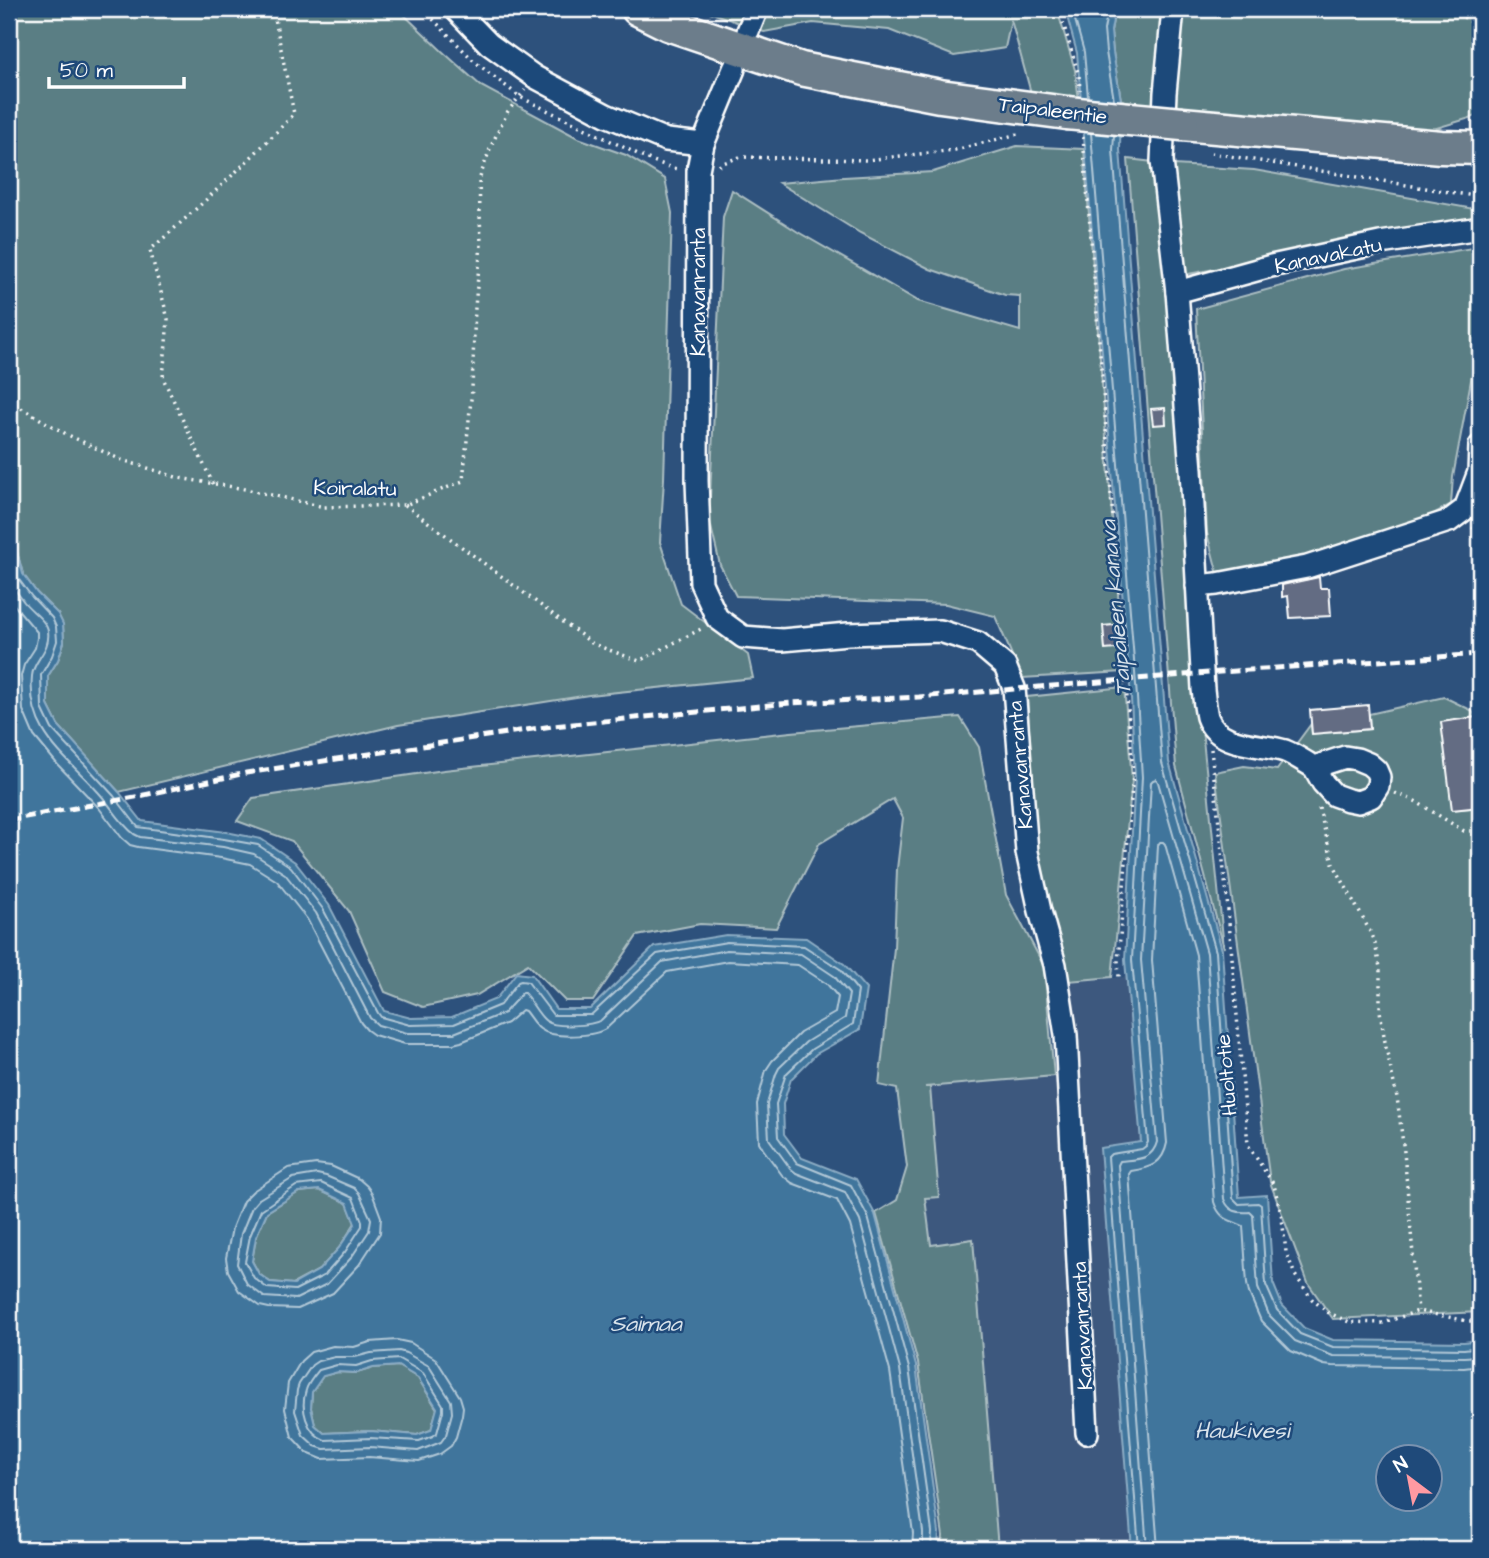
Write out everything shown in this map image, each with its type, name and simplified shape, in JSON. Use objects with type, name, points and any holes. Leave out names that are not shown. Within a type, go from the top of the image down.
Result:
[{"type":"highway","name":"Taipaleentie","points":[[638,9],[668,24],[801,69],[940,96],[1077,116],[1480,148]]},
{"type":"street","points":[[455,9],[489,44],[535,77],[606,115],[666,140],[703,144]]},
{"type":"street","points":[[748,31],[757,9]]},
{"type":"street","points":[[1172,9],[1162,161],[1177,292],[1191,471],[1203,689],[1208,719],[1220,735],[1237,742],[1287,752],[1314,767],[1334,795],[1359,802],[1371,797],[1378,786],[1379,777],[1376,770],[1357,759],[1345,757],[1314,767]]},
{"type":"street","name":"Kanavanranta","points":[[734,69],[703,144],[698,170],[697,481],[701,583],[717,618],[743,637],[782,640],[848,634],[940,631],[978,643],[1005,666],[1014,688],[1027,852],[1055,965],[1066,1035],[1087,1433]]},
{"type":"street","name":"Kanavakatu","points":[[1177,292],[1271,266],[1380,243],[1480,229]]},
{"type":"street","points":[[1197,586],[1307,567],[1449,521],[1465,509],[1479,472],[1480,446]]},
{"type":"path","points":[[213,484],[163,378],[168,319],[150,250],[262,148],[294,114],[273,9]]},
{"type":"path","points":[[1059,9],[1079,76],[1077,116],[1133,774],[1119,977]]},
{"type":"path","points":[[1451,9],[1480,29]]},
{"type":"path","name":"Koiralatu","points":[[9,401],[66,434],[118,459],[179,478],[324,507],[405,505],[463,481],[481,245],[479,180],[491,146],[508,111],[535,77]]},
{"type":"path","points":[[1203,152],[1480,197]]},
{"type":"path","points":[[405,505],[593,644],[639,661],[709,625]]},
{"type":"path","name":"Huoltotie","points":[[1208,719],[1248,1145],[1274,1185],[1286,1252],[1295,1275],[1312,1299],[1327,1312],[1349,1322],[1383,1323],[1418,1311]]},
{"type":"path","points":[[1378,786],[1415,801],[1464,831],[1480,831]]},
{"type":"path","points":[[1318,803],[1333,863],[1374,939],[1380,967],[1380,1011],[1401,1125],[1418,1311],[1480,1321]]},
{"type":"shaded area","points":[[1127,977],[1141,1143],[1100,1149],[1132,1549],[998,1549],[972,1239],[931,1245],[925,1198],[939,1196],[930,1087],[1054,1076],[1053,983]]},
{"type":"green space","points":[[9,9],[398,9],[481,86],[578,138],[626,155],[665,179],[672,213],[660,542],[681,604],[748,655],[753,678],[589,695],[398,725],[119,792],[58,725],[48,705],[48,676],[58,660],[64,642],[63,625],[58,614],[23,574],[17,552],[17,537],[9,519]]},
{"type":"green space","points":[[701,9],[1057,9],[1075,70],[1079,100],[1031,93],[1011,20],[1005,48],[954,56],[889,30],[813,23],[764,32]]},
{"type":"green space","points":[[1115,9],[1480,9],[1480,115],[1430,130],[1367,128],[1159,107],[1121,100],[1111,31]]},
{"type":"green space","points":[[1017,146],[1084,149],[1124,672],[1022,678],[995,616],[946,604],[736,596],[720,565],[709,518],[723,217],[732,190],[798,232],[918,301],[1020,331],[1020,296],[1005,295],[930,269],[860,233],[779,183],[933,172]]},
{"type":"green space","points":[[1128,159],[1153,162],[1167,280],[1198,689],[1224,948],[1176,766]]},
{"type":"green space","points":[[1174,165],[1254,170],[1480,210],[1480,219],[1183,275]]},
{"type":"green space","points":[[1472,248],[1480,259],[1480,332],[1453,477],[1451,504],[1419,522],[1258,570],[1218,575],[1207,533],[1196,309],[1344,269]]},
{"type":"green space","points":[[1124,687],[1132,780],[1112,977],[1069,981],[1039,875],[1027,697]]},
{"type":"green space","points":[[1444,697],[1471,710],[1477,717],[1442,722],[1453,810],[1480,807],[1480,1312],[1333,1319],[1308,1283],[1270,1182],[1215,772],[1244,766],[1277,770],[1311,724],[1312,734],[1370,729],[1369,714]]},
{"type":"green space","points":[[960,717],[979,747],[1006,895],[1044,966],[1054,1076],[925,1087],[930,1087],[939,1197],[925,1198],[931,1245],[973,1239],[998,1549],[942,1549],[943,1536],[918,1363],[876,1213],[897,1200],[907,1167],[897,1089],[879,1085],[894,948],[897,869],[903,818],[893,799],[819,844],[776,928],[700,924],[637,936],[593,1001],[565,1001],[528,964],[477,995],[423,1007],[385,992],[349,911],[292,841],[237,821],[253,798],[444,770],[791,732]]},
{"type":"green space","points":[[319,1190],[347,1203],[355,1223],[339,1248],[319,1270],[293,1284],[270,1282],[259,1274],[252,1261],[256,1237],[267,1212],[299,1192]]},
{"type":"green space","points":[[398,1366],[418,1378],[437,1409],[431,1430],[417,1435],[370,1431],[324,1433],[315,1425],[311,1408],[312,1392],[323,1376]]},
{"type":"water","name":"Haukivesi","points":[[1065,9],[1115,9],[1111,31],[1121,100],[1120,150],[1169,762],[1222,950],[1239,1197],[1267,1195],[1273,1283],[1282,1305],[1304,1328],[1333,1340],[1480,1340],[1480,1549],[1132,1549],[1100,1148],[1141,1142],[1125,960],[1135,777],[1131,698],[1077,53]]},
{"type":"water","name":"Saimaa","points":[[9,519],[17,537],[17,552],[23,574],[58,614],[63,624],[64,642],[58,660],[48,676],[48,705],[58,725],[142,821],[261,839],[295,862],[329,905],[384,1011],[411,1018],[452,1017],[496,999],[516,973],[532,975],[556,1009],[590,1009],[654,947],[726,935],[806,938],[844,964],[866,989],[860,1029],[816,1054],[791,1079],[783,1104],[784,1134],[802,1158],[856,1179],[875,1214],[916,1366],[939,1532],[938,1549],[9,1549]],"holes":[[[319,1190],[347,1203],[355,1224],[339,1248],[319,1270],[294,1284],[270,1282],[259,1274],[252,1261],[256,1237],[267,1212],[299,1192]],[[398,1366],[418,1378],[437,1408],[431,1430],[417,1435],[370,1431],[324,1433],[315,1425],[311,1408],[312,1392],[323,1376]]]},
{"type":"building","points":[[1165,408],[1166,424],[1153,425],[1151,409]]},
{"type":"building","points":[[1319,577],[1320,588],[1329,588],[1331,616],[1290,618],[1288,596],[1282,597],[1282,585]]},
{"type":"building","points":[[1124,624],[1126,648],[1105,650],[1103,626]]},
{"type":"building","points":[[1368,705],[1370,729],[1312,734],[1310,710]]},
{"type":"building","points":[[1477,717],[1480,741],[1480,807],[1452,810],[1441,722]]},
{"type":"railway","points":[[9,820],[246,773],[552,726],[791,703],[919,697],[1480,654]]},
{"type":"water label","name":"Taipaleen kanava","points":[[1115,608]]}]
